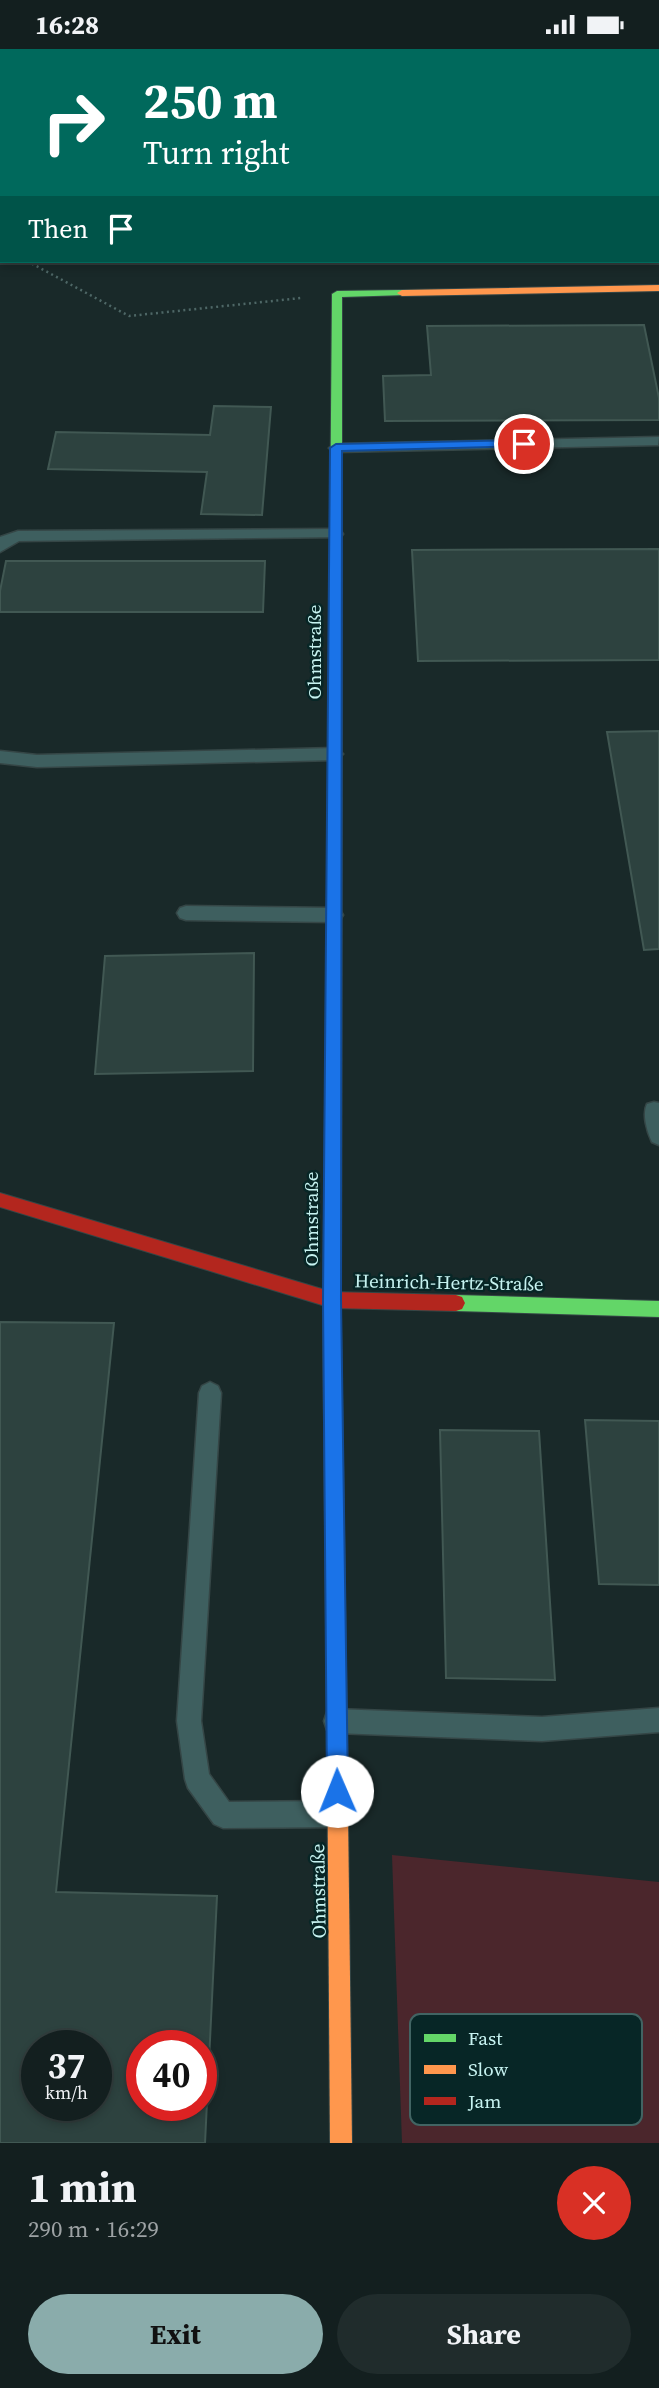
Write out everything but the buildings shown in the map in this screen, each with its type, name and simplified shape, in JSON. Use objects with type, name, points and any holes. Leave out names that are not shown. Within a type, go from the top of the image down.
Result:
[{"type":"street","points":[[337,294],[659,288]]},
{"type":"street","name":"Ohmstraße","points":[[337,294],[332,1300],[341,2143]]},
{"type":"street","name":"Heinrich-Hertz-Straße","points":[[0,1200],[332,1300],[659,1309]]},
{"type":"lane","points":[[336,448],[658,440]]},
{"type":"lane","points":[[0,547],[4,541],[18,536],[336,534]]},
{"type":"lane","points":[[0,757],[37,761],[335,754]]},
{"type":"lane","points":[[186,913],[334,915]]},
{"type":"lane","points":[[654,1110],[659,1136]]},
{"type":"lane","points":[[210,1393],[189,1721],[197,1779],[223,1815],[338,1814]]},
{"type":"lane","points":[[336,1721],[542,1729],[659,1720]]},
{"type":"path","points":[[31,263],[129,316],[337,294]]},
{"type":"shaded area","points":[[392,1855],[659,1882],[659,2143],[402,2143]]},
{"type":"traffic: fast","points":[[335,771],[337,294],[402,293]]},
{"type":"traffic: fast","points":[[456,1303],[659,1309]]},
{"type":"traffic: slow","points":[[402,293],[659,288]]},
{"type":"traffic: slow","points":[[332,1324],[335,771]]},
{"type":"traffic: slow","points":[[337,1730],[341,2143]]},
{"type":"traffic: jam","points":[[0,1200],[332,1300],[456,1303]]},
{"type":"traffic: jam","points":[[332,1324],[337,1730]]},
{"type":"route","points":[[337,1791],[332,1300],[336,448],[524,444]]}]
